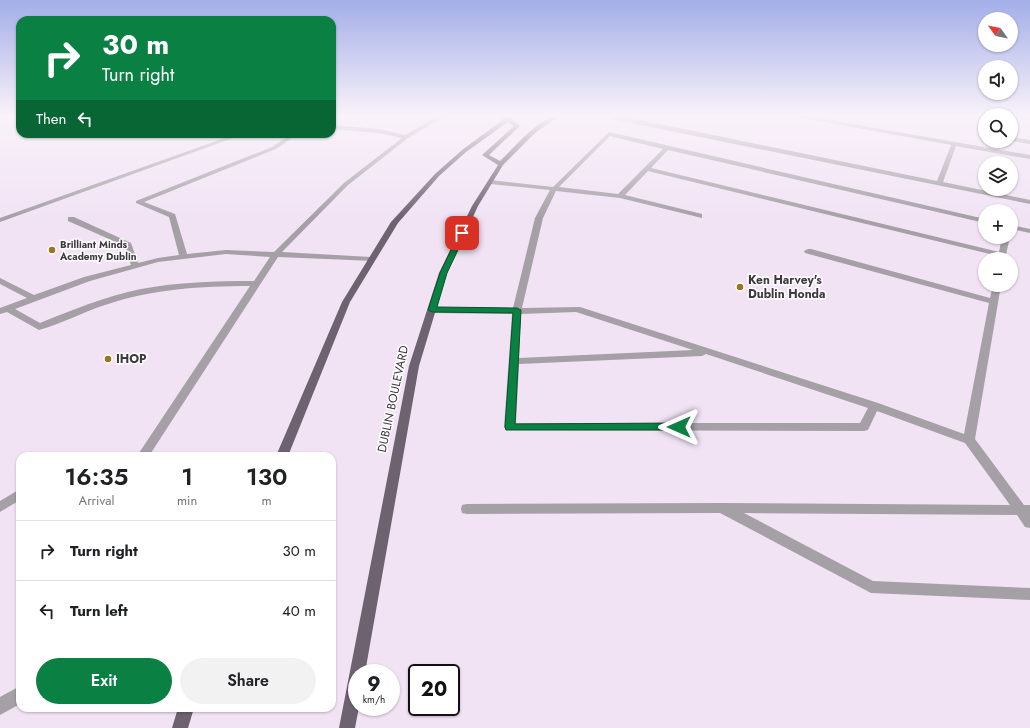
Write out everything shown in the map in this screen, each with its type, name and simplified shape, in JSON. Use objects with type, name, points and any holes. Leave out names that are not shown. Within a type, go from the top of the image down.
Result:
[{"type":"main road","points":[[284,452],[346,302],[371,259],[395,222],[438,175],[465,150]]},
{"type":"main road","points":[[490,150],[485,155],[502,164]]},
{"type":"main road","name":"DUBLIN BOULEVARD","points":[[347,728],[385,516],[414,366],[443,273],[475,206],[502,164],[516,150]]},
{"type":"main road","points":[[180,728],[185,712]]},
{"type":"lane","points":[[0,220],[196,150]]},
{"type":"lane","points":[[184,257],[172,216],[138,202],[269,150]]},
{"type":"lane","points":[[146,452],[276,254],[346,184],[389,150]]},
{"type":"lane","points":[[592,150],[554,189],[539,218],[517,310],[510,427],[864,427],[874,406]]},
{"type":"lane","points":[[620,196],[665,150]]},
{"type":"lane","points":[[676,150],[978,219]]},
{"type":"lane","points":[[772,150],[1030,202]]},
{"type":"lane","points":[[939,184],[952,150]]},
{"type":"lane","points":[[988,150],[1030,157]]},
{"type":"lane","points":[[646,169],[982,252]]},
{"type":"lane","points":[[490,182],[620,196],[700,216]]},
{"type":"lane","points":[[71,219],[128,245],[135,266]]},
{"type":"lane","points":[[1018,229],[1030,232]]},
{"type":"lane","points":[[808,251],[994,302]]},
{"type":"lane","points":[[4,309],[87,279],[158,260],[226,252],[371,259]]},
{"type":"lane","points":[[0,281],[33,298]]},
{"type":"lane","points":[[4,309],[39,327],[90,306],[141,292],[187,285],[256,284]]},
{"type":"lane","points":[[969,440],[996,292]]},
{"type":"lane","points":[[432,310],[577,309],[874,406],[969,440],[1026,510],[1030,523]]},
{"type":"lane","points":[[514,361],[709,352]]},
{"type":"lane","points":[[0,507],[16,497]]},
{"type":"lane","points":[[467,509],[722,508],[1026,510]]},
{"type":"lane","points":[[722,508],[871,587],[1030,594]]},
{"type":"lane","points":[[0,707],[16,697]]},
{"type":"place","name":"Brilliant Minds Academy Dublin","points":[[52,250]]},
{"type":"place","name":"Ken Harvey's Dublin Honda","points":[[740,287]]},
{"type":"place","name":"IHOP","points":[[108,359]]},
{"type":"route","points":[[462,233],[443,273],[432,310],[517,310],[510,427],[679,427]]}]
